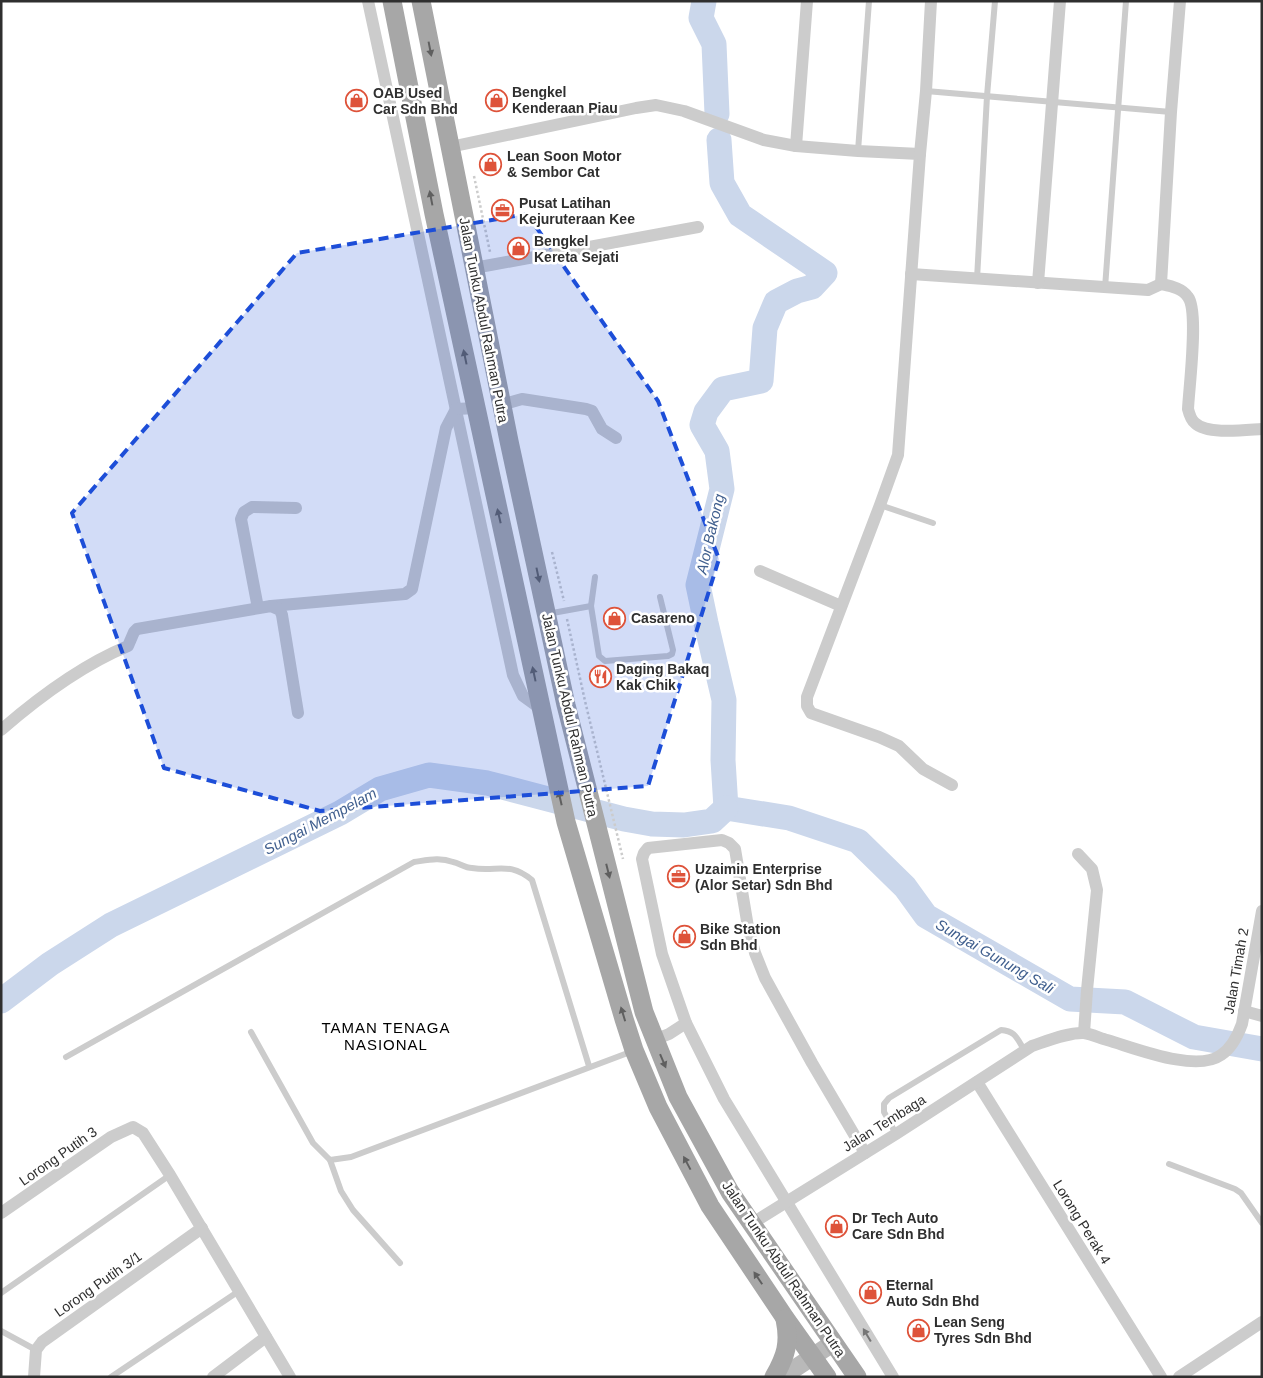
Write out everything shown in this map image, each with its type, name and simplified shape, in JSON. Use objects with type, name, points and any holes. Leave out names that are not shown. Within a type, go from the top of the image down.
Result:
[{"type":"main road","name":"Jalan Tunku Abdul Rahman Putra","points":[[392,1],[432,205],[566,822],[634,1050],[658,1107],[710,1206],[824,1376]]},
{"type":"main road","name":"Jalan Tunku Abdul Rahman Putra","points":[[421,1],[501,404],[566,705],[644,1012],[678,1097],[730,1192],[857,1377]]},
{"type":"main road","points":[[774,1377],[787,1350],[788,1335],[785,1318]]},
{"type":"main road","points":[[813,1357],[830,1356],[845,1360]]},
{"type":"street","points":[[368,1],[513,675],[523,696],[541,709]]},
{"type":"street","points":[[796,146],[807,1]]},
{"type":"street","points":[[931,1],[926,91],[898,455],[807,696],[807,706],[811,714],[879,737],[899,746],[923,769],[952,785]]},
{"type":"street","points":[[1038,283],[1060,1]]},
{"type":"street","points":[[1161,284],[1171,112],[1180,1]]},
{"type":"street","points":[[450,147],[656,105],[684,111],[764,140],[796,146],[920,154]]},
{"type":"street","points":[[474,268],[698,227]]},
{"type":"street","points":[[911,274],[1148,290],[1161,284],[1183,291],[1190,298],[1194,317],[1188,408],[1193,422],[1203,428],[1223,430],[1262,429]]},
{"type":"street","points":[[501,404],[522,399],[586,409],[592,411],[602,429],[616,438]]},
{"type":"street","points":[[456,409],[476,408]]},
{"type":"street","points":[[1,730],[31,705],[80,672],[106,656],[128,646],[137,629],[272,606],[405,594],[412,589],[446,428],[456,409]]},
{"type":"street","points":[[258,608],[241,519],[244,512],[252,507],[296,508]]},
{"type":"street","points":[[760,571],[841,606]]},
{"type":"street","points":[[272,606],[280,610],[282,615],[298,713]]},
{"type":"street","points":[[865,1154],[765,978],[755,953],[748,927],[735,849],[729,843],[722,840],[648,848],[642,859],[662,954],[686,1023],[724,1099],[892,1377]]},
{"type":"street","points":[[1078,854],[1092,869],[1098,890],[1085,1007],[1084,1033]]},
{"type":"street","name":"Jalan Timah 2","points":[[1084,1033],[1184,1062],[1206,1062],[1221,1056],[1227,1051],[1238,1035],[1262,911]]},
{"type":"street","points":[[1244,1011],[1262,1016]]},
{"type":"street","points":[[654,1040],[669,1034],[686,1023]]},
{"type":"street","name":"Jalan Tembaga","points":[[751,1224],[865,1154],[1028,1049],[1060,1037],[1084,1033]]},
{"type":"street","name":"Lorong Perak 4","points":[[977,1082],[1161,1377]]},
{"type":"street","name":"Lorong Putih 3","points":[[1,1214],[111,1137],[133,1127],[143,1133],[170,1175]]},
{"type":"street","points":[[170,1175],[290,1377]]},
{"type":"street","name":"Lorong Putih 3/1","points":[[36,1350],[42,1342],[202,1228]]},
{"type":"street","points":[[1179,1377],[1262,1322]]},
{"type":"street","points":[[212,1377],[266,1337]]},
{"type":"street","points":[[782,1377],[833,1343]]},
{"type":"street","points":[[34,1377],[36,1350]]},
{"type":"street","points":[[824,1376],[845,1360]]},
{"type":"lane","points":[[858,151],[869,1]]},
{"type":"lane","points":[[977,279],[987,96],[995,1]]},
{"type":"lane","points":[[1105,288],[1126,1]]},
{"type":"lane","points":[[926,91],[1171,112]]},
{"type":"lane","points":[[880,505],[933,523]]},
{"type":"lane","points":[[595,577],[591,606],[600,656],[605,661],[668,656],[672,654],[673,650],[660,596]]},
{"type":"lane","points":[[546,614],[591,606]]},
{"type":"lane","points":[[66,1057],[414,862],[438,858],[453,861],[470,868],[512,868],[523,872],[532,880],[589,1066]]},
{"type":"lane","points":[[896,1134],[884,1112],[884,1104],[889,1098],[1001,1030],[1009,1030],[1015,1034],[1028,1049]]},
{"type":"lane","points":[[251,1032],[313,1143],[330,1160],[341,1191],[353,1210],[400,1263]]},
{"type":"lane","points":[[330,1160],[350,1157],[634,1050]]},
{"type":"lane","points":[[1169,1164],[1235,1189],[1241,1193],[1262,1223]]},
{"type":"lane","points":[[1,1293],[170,1175]]},
{"type":"lane","points":[[111,1377],[238,1291]]},
{"type":"lane","points":[[1,1330],[36,1350]]},
{"type":"path","points":[[552,552],[585,701],[618,833]]},
{"type":"highlighted area","points":[[527,214],[658,401],[719,559],[648,786],[320,811],[164,768],[72,513],[297,253]]},
{"type":"waterway","name":"Alor Bakong","points":[[704,1],[701,18],[714,44],[717,114]]},
{"type":"waterway","name":"Alor Bakong","points":[[719,140],[722,183],[740,215],[825,273],[812,287],[797,291],[776,302],[765,328],[761,381],[723,389],[706,412],[702,425],[717,451],[722,489],[698,585],[724,700],[723,760],[726,808]]},
{"type":"waterway","name":"Sungai Mempelam","points":[[1,1001],[50,964],[111,925],[340,813],[380,789],[429,775],[487,783],[624,819],[652,824],[684,825],[712,821],[726,808]]},
{"type":"waterway","name":"Sungai Gunung Sali","points":[[726,808],[789,818],[858,841],[905,887],[926,916],[1070,999],[1125,1002],[1194,1037],[1262,1049]]},
{"type":"place","name":"Bengkel Kenderaan Piau","points":[[496,100]]},
{"type":"place","name":"OAB Used Car Sdn Bhd","points":[[357,101]]},
{"type":"place","name":"Lean Soon Motor & Sembor Cat","points":[[491,164]]},
{"type":"place","name":"Pusat Latihan Kejuruteraan Kee","points":[[503,211]]},
{"type":"place","name":"Bengkel Kereta Sejati","points":[[518,249]]},
{"type":"place","name":"Casareno","points":[[615,618]]},
{"type":"place","name":"Daging Bakaq Kak Chik","points":[[600,677]]},
{"type":"place","name":"Uzaimin Enterprise (Alor Setar) Sdn Bhd","points":[[679,877]]},
{"type":"place","name":"Bike Station Sdn Bhd","points":[[684,937]]},
{"type":"place","name":"Dr Tech Auto Care Sdn Bhd","points":[[836,1226]]},
{"type":"place","name":"Eternal Auto Sdn Bhd","points":[[870,1293]]},
{"type":"place","name":"Lean Seng Tyres Sdn Bhd","points":[[918,1330]]},
{"type":"district","name":"TAMAN TENAGA NASIONAL","points":[[386,1036]]}]
